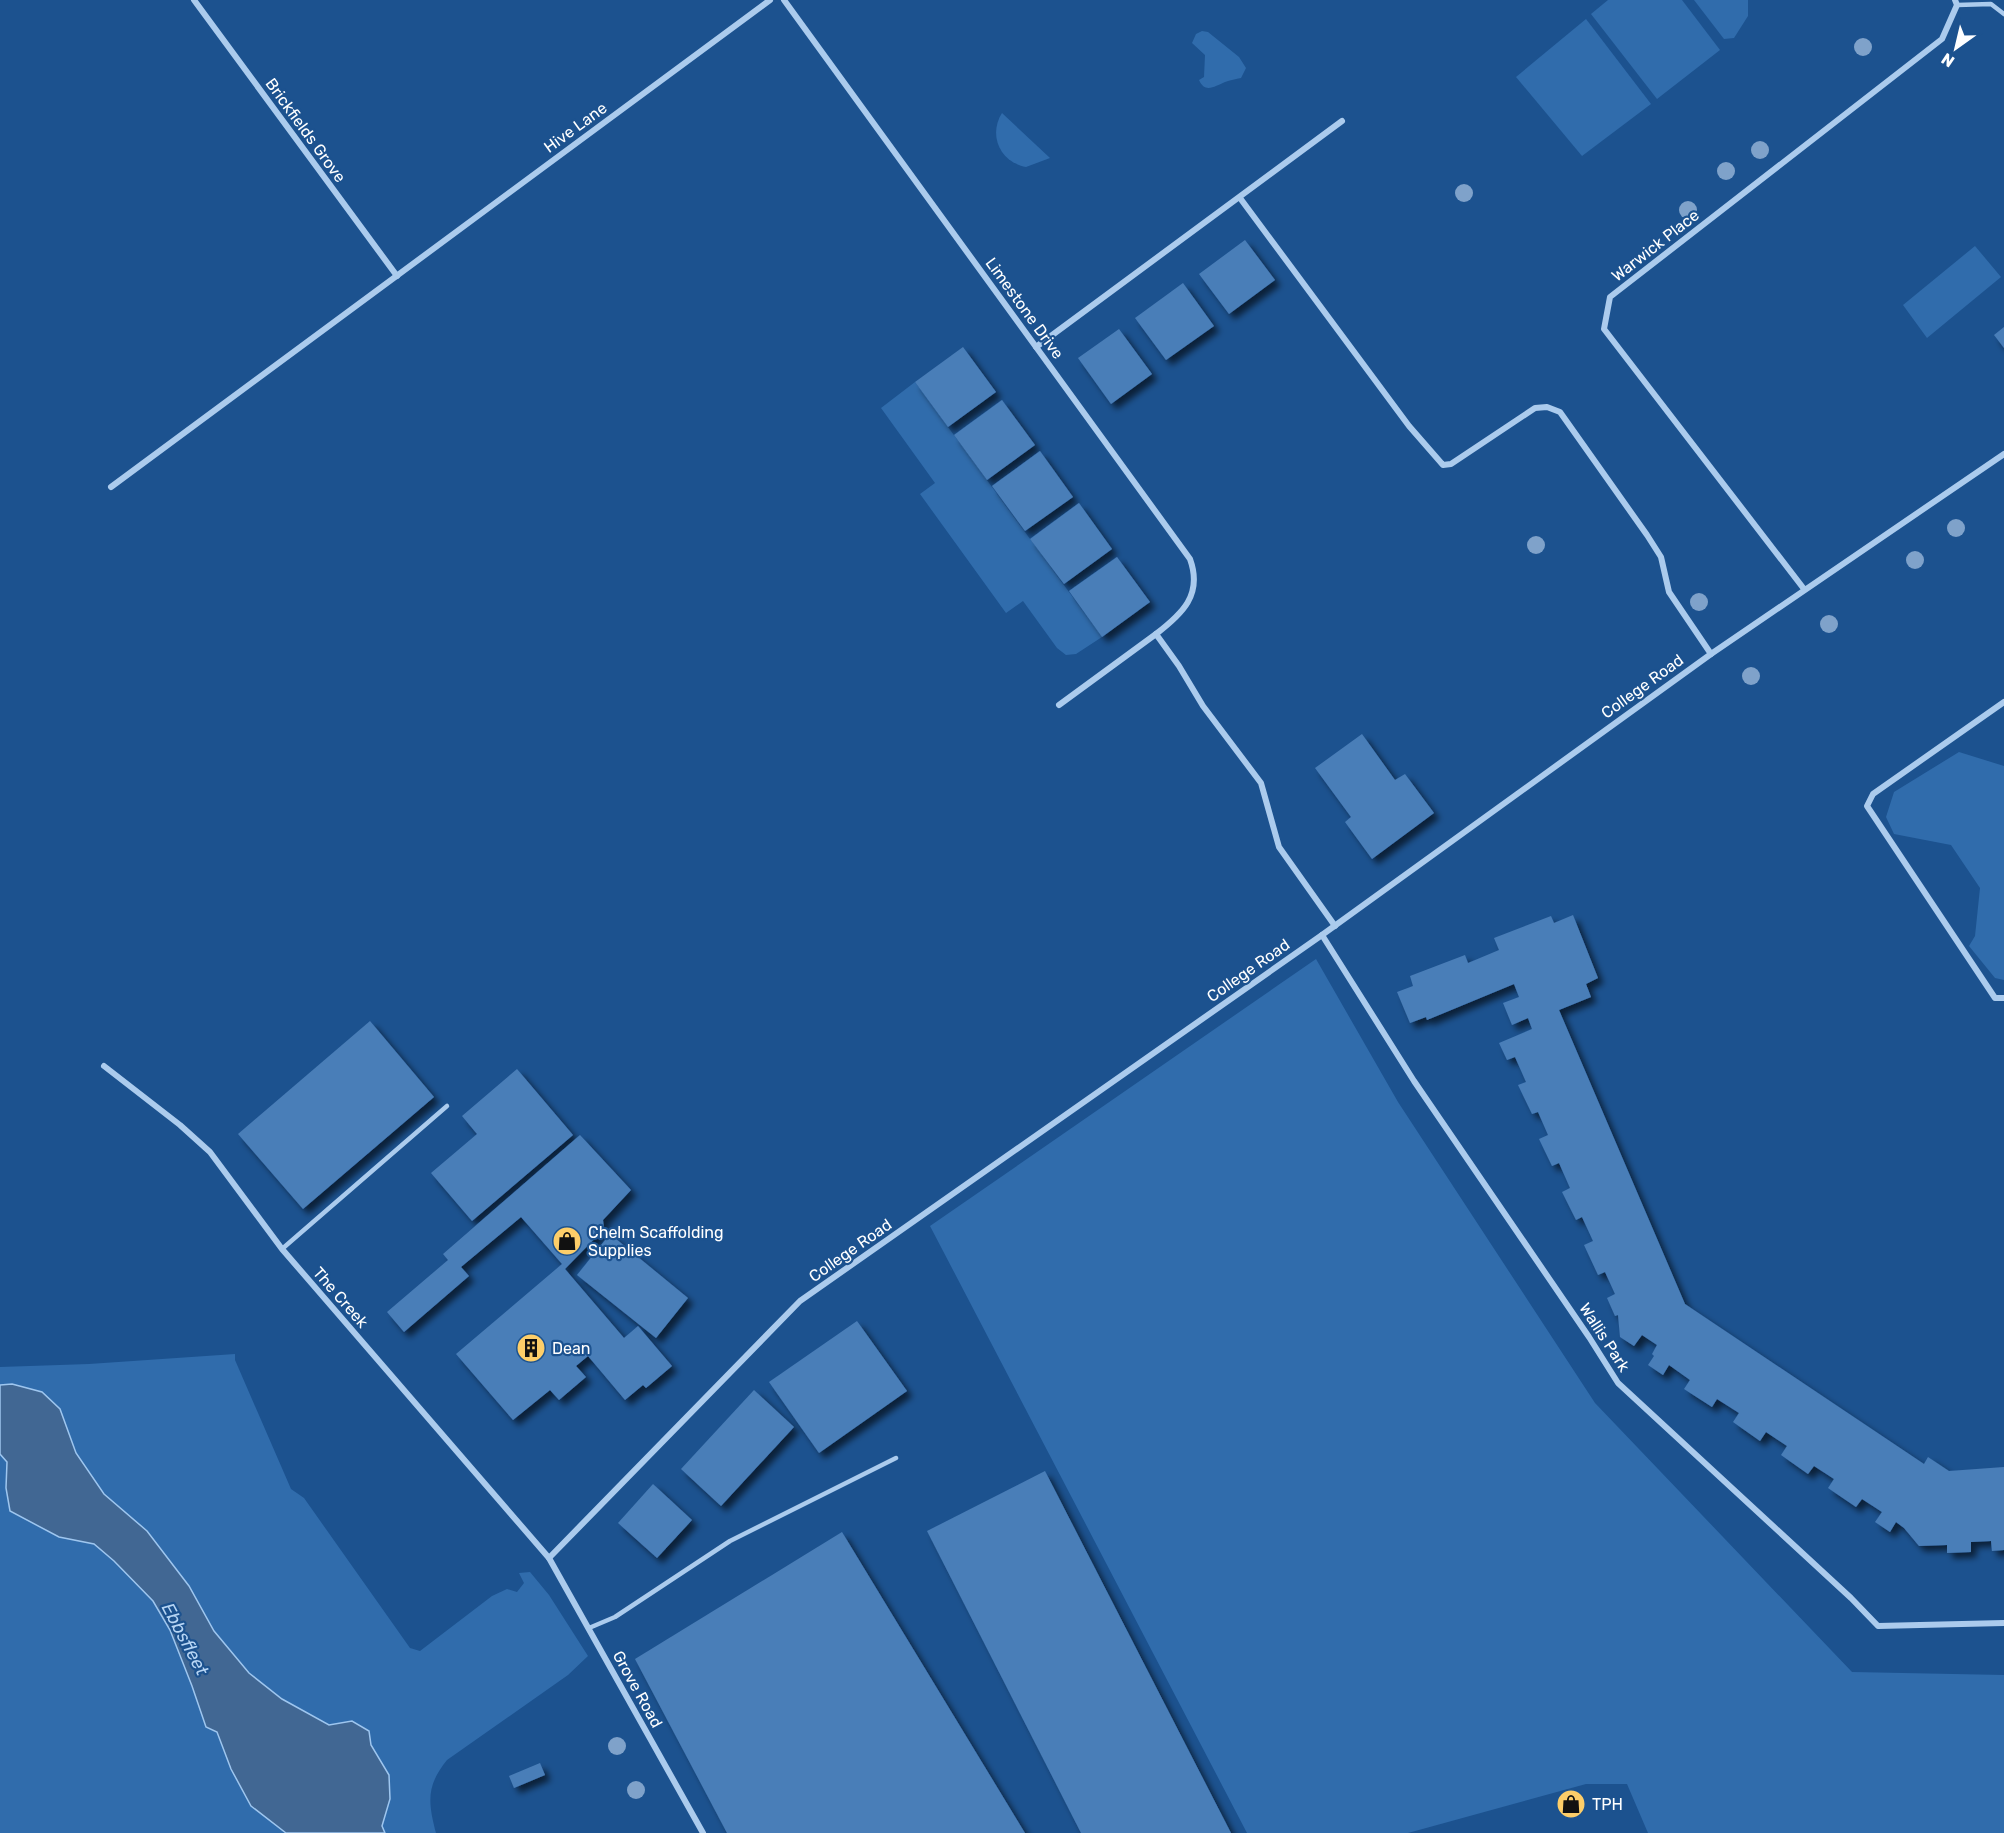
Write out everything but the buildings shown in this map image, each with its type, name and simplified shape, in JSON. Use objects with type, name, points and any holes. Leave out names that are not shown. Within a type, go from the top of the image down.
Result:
[{"type":"street","name":"Brickfields Grove","points":[[194,0],[397,276]]},
{"type":"street","name":"Hive Lane","points":[[111,487],[770,0]]},
{"type":"street","name":"Limestone Drive","points":[[784,0],[1190,559],[1195,577],[1194,588],[1175,620],[1059,705]]},
{"type":"street","name":"Warwick Place","points":[[1804,589],[1604,329],[1610,297],[1942,39],[1956,2]]},
{"type":"street","points":[[1036,347],[1342,121]]},
{"type":"street","points":[[1240,198],[1409,426],[1443,465],[1451,464],[1537,407],[1547,407],[1560,412],[1660,554],[1669,592],[1711,654]]},
{"type":"street","name":"College Road","points":[[549,1558],[800,1301],[1335,926],[1711,654],[2004,454]]},
{"type":"street","points":[[1156,634],[1203,706],[1261,783],[1279,847],[1335,926]]},
{"type":"street","points":[[2004,702],[1873,794],[1867,806],[1995,998],[2004,998]]},
{"type":"street","name":"Wallis Park","points":[[1322,935],[1414,1081],[1590,1337],[1618,1383],[1851,1598],[1878,1626],[2004,1623]]},
{"type":"street","name":"The Creek","points":[[104,1066],[180,1125],[210,1152],[282,1249],[549,1558]]},
{"type":"street","name":"Grove Road","points":[[549,1558],[703,1833]]},
{"type":"lane","points":[[1956,2],[1991,4],[2004,14]]},
{"type":"lane","points":[[282,1249],[447,1106]]},
{"type":"lane","points":[[589,1628],[615,1617],[730,1541],[896,1458]]},
{"type":"shaded area","points":[[1608,0],[1682,0],[1720,50],[1657,99],[1591,14]]},
{"type":"shaded area","points":[[1694,0],[1748,0],[1748,16],[1734,38],[1724,39]]},
{"type":"shaded area","points":[[1586,19],[1651,104],[1582,156],[1516,77]]},
{"type":"shaded area","points":[[1202,31],[1208,32],[1239,57],[1246,68],[1241,78],[1210,88],[1201,84],[1199,80],[1204,77],[1205,55],[1192,43],[1196,34]]},
{"type":"shaded area","points":[[1002,113],[1050,158],[1026,167],[1009,160],[1003,154],[997,138],[996,130]]},
{"type":"shaded area","points":[[1975,246],[2001,277],[1927,338],[1903,305]]},
{"type":"shaded area","points":[[915,382],[1102,637],[1076,654],[1066,655],[1057,648],[1023,601],[1006,613],[920,494],[935,483],[881,408]]},
{"type":"shaded area","points":[[1959,752],[2004,766],[2004,980],[1995,978],[1969,946],[1975,936],[1980,888],[1951,845],[1894,834],[1886,817],[1894,792]]},
{"type":"shaded area","points":[[1316,959],[1398,1102],[1595,1403],[1852,1672],[2004,1675],[2004,1833],[1648,1833],[1627,1784],[1586,1784],[1408,1833],[1247,1833],[930,1226]]},
{"type":"shaded area","points":[[235,1354],[235,1360],[291,1489],[304,1498],[410,1648],[420,1651],[492,1596],[507,1589],[517,1592],[524,1583],[519,1573],[530,1572],[549,1595],[588,1656],[568,1675],[447,1760],[432,1786],[430,1803],[436,1833],[0,1833],[0,1367],[89,1364]]},
{"type":"water","name":"Ebbsfleet","points":[[12,1384],[42,1392],[60,1409],[76,1453],[104,1494],[147,1531],[189,1586],[214,1631],[249,1673],[282,1699],[329,1725],[352,1721],[369,1731],[371,1745],[389,1775],[390,1799],[382,1826],[385,1833],[286,1833],[251,1806],[231,1769],[217,1732],[206,1727],[170,1630],[153,1601],[94,1544],[59,1537],[10,1511],[6,1488],[7,1462],[0,1454],[0,1385]]},
{"type":"place","name":"Chelm Scaffolding Supplies","points":[[567,1241]]},
{"type":"place","name":"Dean","points":[[531,1348]]},
{"type":"place","name":"TPH","points":[[1571,1804]]}]
